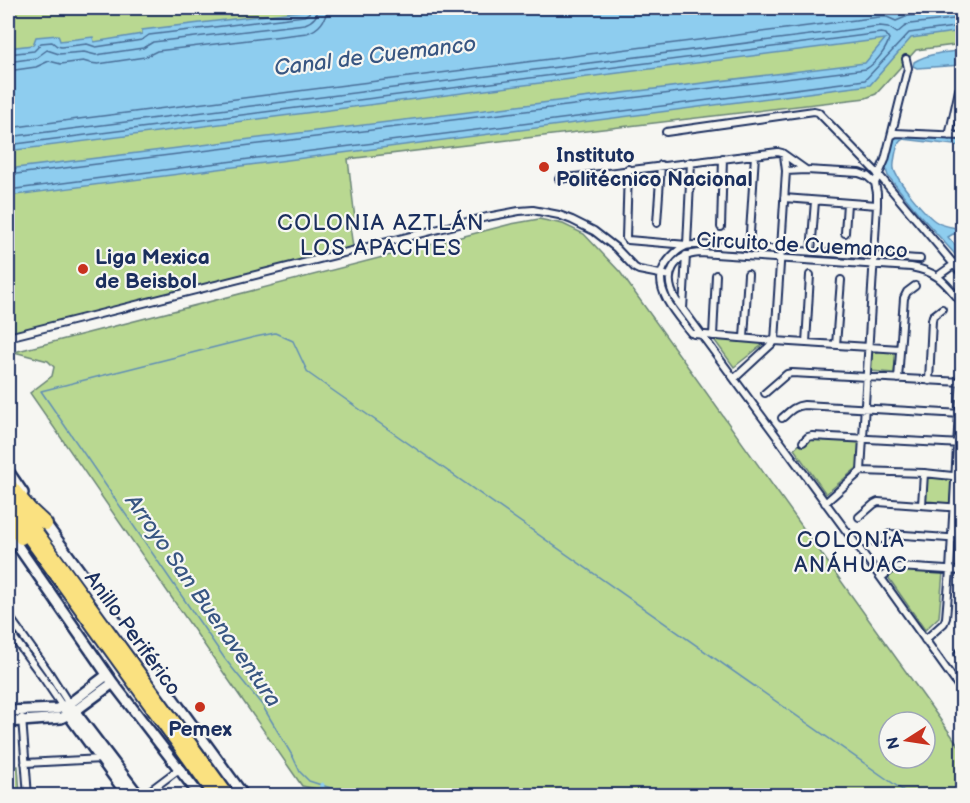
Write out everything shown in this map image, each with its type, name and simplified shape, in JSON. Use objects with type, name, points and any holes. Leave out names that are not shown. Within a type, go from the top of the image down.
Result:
[{"type":"highway","points":[[8,483],[46,524]]},
{"type":"highway","name":"Anillo Periférico","points":[[8,493],[228,795]]},
{"type":"highway","name":"Anillo Periférico","points":[[8,508],[216,795]]},
{"type":"highway","points":[[8,522],[55,573]]},
{"type":"main road","points":[[8,471],[244,795]]},
{"type":"main road","points":[[8,532],[110,679],[200,795]]},
{"type":"main road","points":[[8,722],[22,721],[48,714],[57,709],[69,709],[110,679]]},
{"type":"main road","points":[[69,709],[89,736],[141,795]]},
{"type":"main road","points":[[8,711],[21,710],[48,714]]},
{"type":"main road","points":[[89,736],[102,759],[128,795]]},
{"type":"street","points":[[875,183],[896,134],[908,68],[906,59]]},
{"type":"street","points":[[949,136],[959,90]]},
{"type":"street","points":[[666,132],[814,111],[822,115],[879,175],[963,274]]},
{"type":"street","points":[[896,134],[963,136]]},
{"type":"street","points":[[559,179],[778,152],[806,170]]},
{"type":"street","points":[[735,378],[775,341],[786,171],[784,154]]},
{"type":"street","points":[[749,248],[754,155]]},
{"type":"street","points":[[721,227],[723,158]]},
{"type":"street","points":[[628,170],[626,238],[687,245],[691,162]]},
{"type":"street","points":[[657,223],[662,165]]},
{"type":"street","points":[[786,171],[859,173],[875,183],[877,205],[861,471]]},
{"type":"street","points":[[784,198],[877,205]]},
{"type":"street","points":[[811,252],[815,201]]},
{"type":"street","points":[[845,233],[846,203]]},
{"type":"street","points":[[8,337],[519,211],[545,212],[572,219],[603,237],[635,268],[644,272],[670,276],[671,290],[683,309],[963,691]]},
{"type":"street","name":"Circuito de Cuemanco","points":[[661,274],[672,256],[687,245],[749,248],[780,254],[911,267],[931,272],[938,276],[963,303]]},
{"type":"street","name":"Circuito de Cuemanco","points":[[670,276],[678,261],[686,255],[700,253],[811,252],[920,259]]},
{"type":"street","points":[[683,309],[686,255]]},
{"type":"street","points":[[938,276],[956,265],[963,257]]},
{"type":"street","points":[[661,274],[662,286],[668,301],[691,333],[900,349]]},
{"type":"street","points":[[744,338],[748,274]]},
{"type":"street","points":[[806,343],[810,275]]},
{"type":"street","points":[[713,336],[716,276]]},
{"type":"street","points":[[836,345],[842,280]]},
{"type":"street","points":[[898,379],[904,298],[907,292],[915,286]]},
{"type":"street","points":[[929,381],[932,320],[933,316],[942,309]]},
{"type":"street","points":[[925,640],[944,623],[946,618],[955,476],[960,444],[963,359]]},
{"type":"street","points":[[765,393],[787,374],[792,373],[962,382]]},
{"type":"street","points":[[782,418],[798,405],[961,414]]},
{"type":"street","points":[[802,442],[812,436],[960,444]]},
{"type":"street","points":[[825,503],[861,471],[963,477]]},
{"type":"street","points":[[922,505],[924,473]]},
{"type":"street","points":[[859,518],[878,502],[963,508]]},
{"type":"street","points":[[875,542],[890,534],[963,539]]},
{"type":"street","points":[[881,578],[893,568],[899,567],[963,571]]},
{"type":"street","points":[[8,615],[69,709]]},
{"type":"street","points":[[8,630],[47,677]]},
{"type":"street","points":[[21,710],[28,795]]},
{"type":"street","points":[[25,763],[102,759]]},
{"type":"street","points":[[141,795],[179,769]]},
{"type":"green space","points":[[8,8],[962,8],[962,44],[916,50],[876,94],[866,98],[348,159],[355,219],[350,225],[353,248],[8,335]]},
{"type":"green space","points":[[539,219],[563,224],[584,234],[620,272],[933,710],[877,710],[877,770],[937,770],[937,715],[962,750],[962,795],[351,796],[302,786],[30,393],[52,376],[54,367],[48,361],[14,352],[511,224]]},
{"type":"green space","points":[[710,334],[771,338],[734,367]]},
{"type":"green space","points":[[872,350],[897,352],[894,373],[870,371]]},
{"type":"green space","points":[[810,436],[861,440],[859,466],[826,494],[794,449]]},
{"type":"green space","points":[[926,473],[952,474],[950,503],[924,502]]},
{"type":"green space","points":[[897,569],[943,572],[939,617],[925,630],[888,577]]},
{"type":"green space","points":[[18,766],[20,795],[8,795],[8,767]]},
{"type":"water","name":"Canal de Cuemanco","points":[[327,8],[962,8],[962,31],[911,38],[870,85],[8,196],[8,169],[865,63],[885,39],[8,151],[8,48],[33,45],[36,37],[58,35],[60,41],[93,37],[94,42],[142,34],[142,30]]},
{"type":"water","points":[[962,51],[962,65],[917,68],[913,66],[914,62],[925,57]]},
{"type":"water","points":[[898,135],[962,138],[962,146],[903,139],[896,151],[894,169],[912,197],[930,217],[948,227],[962,229],[962,235],[953,234],[948,237],[962,253],[962,262],[888,176],[886,167],[888,157],[893,139]]},
{"type":"waterway","name":"Arroyo San Buenaventura","points":[[362,796],[309,781],[300,772],[262,705],[225,659],[41,391],[275,333],[293,341],[308,373],[911,796]]},
{"type":"waterway","points":[[320,796],[322,785]]},
{"type":"place","name":"Instituto Politécnico Nacional","points":[[544,167]]},
{"type":"place","name":"Liga Mexica de Beisbol","points":[[83,269]]},
{"type":"place","name":"Pemex","points":[[200,707]]},
{"type":"district","name":"COLONIA AZTLÁN LOS APACHES","points":[[381,234]]},
{"type":"district","name":"COLONIA ANÁHUAC","points":[[851,552]]}]
